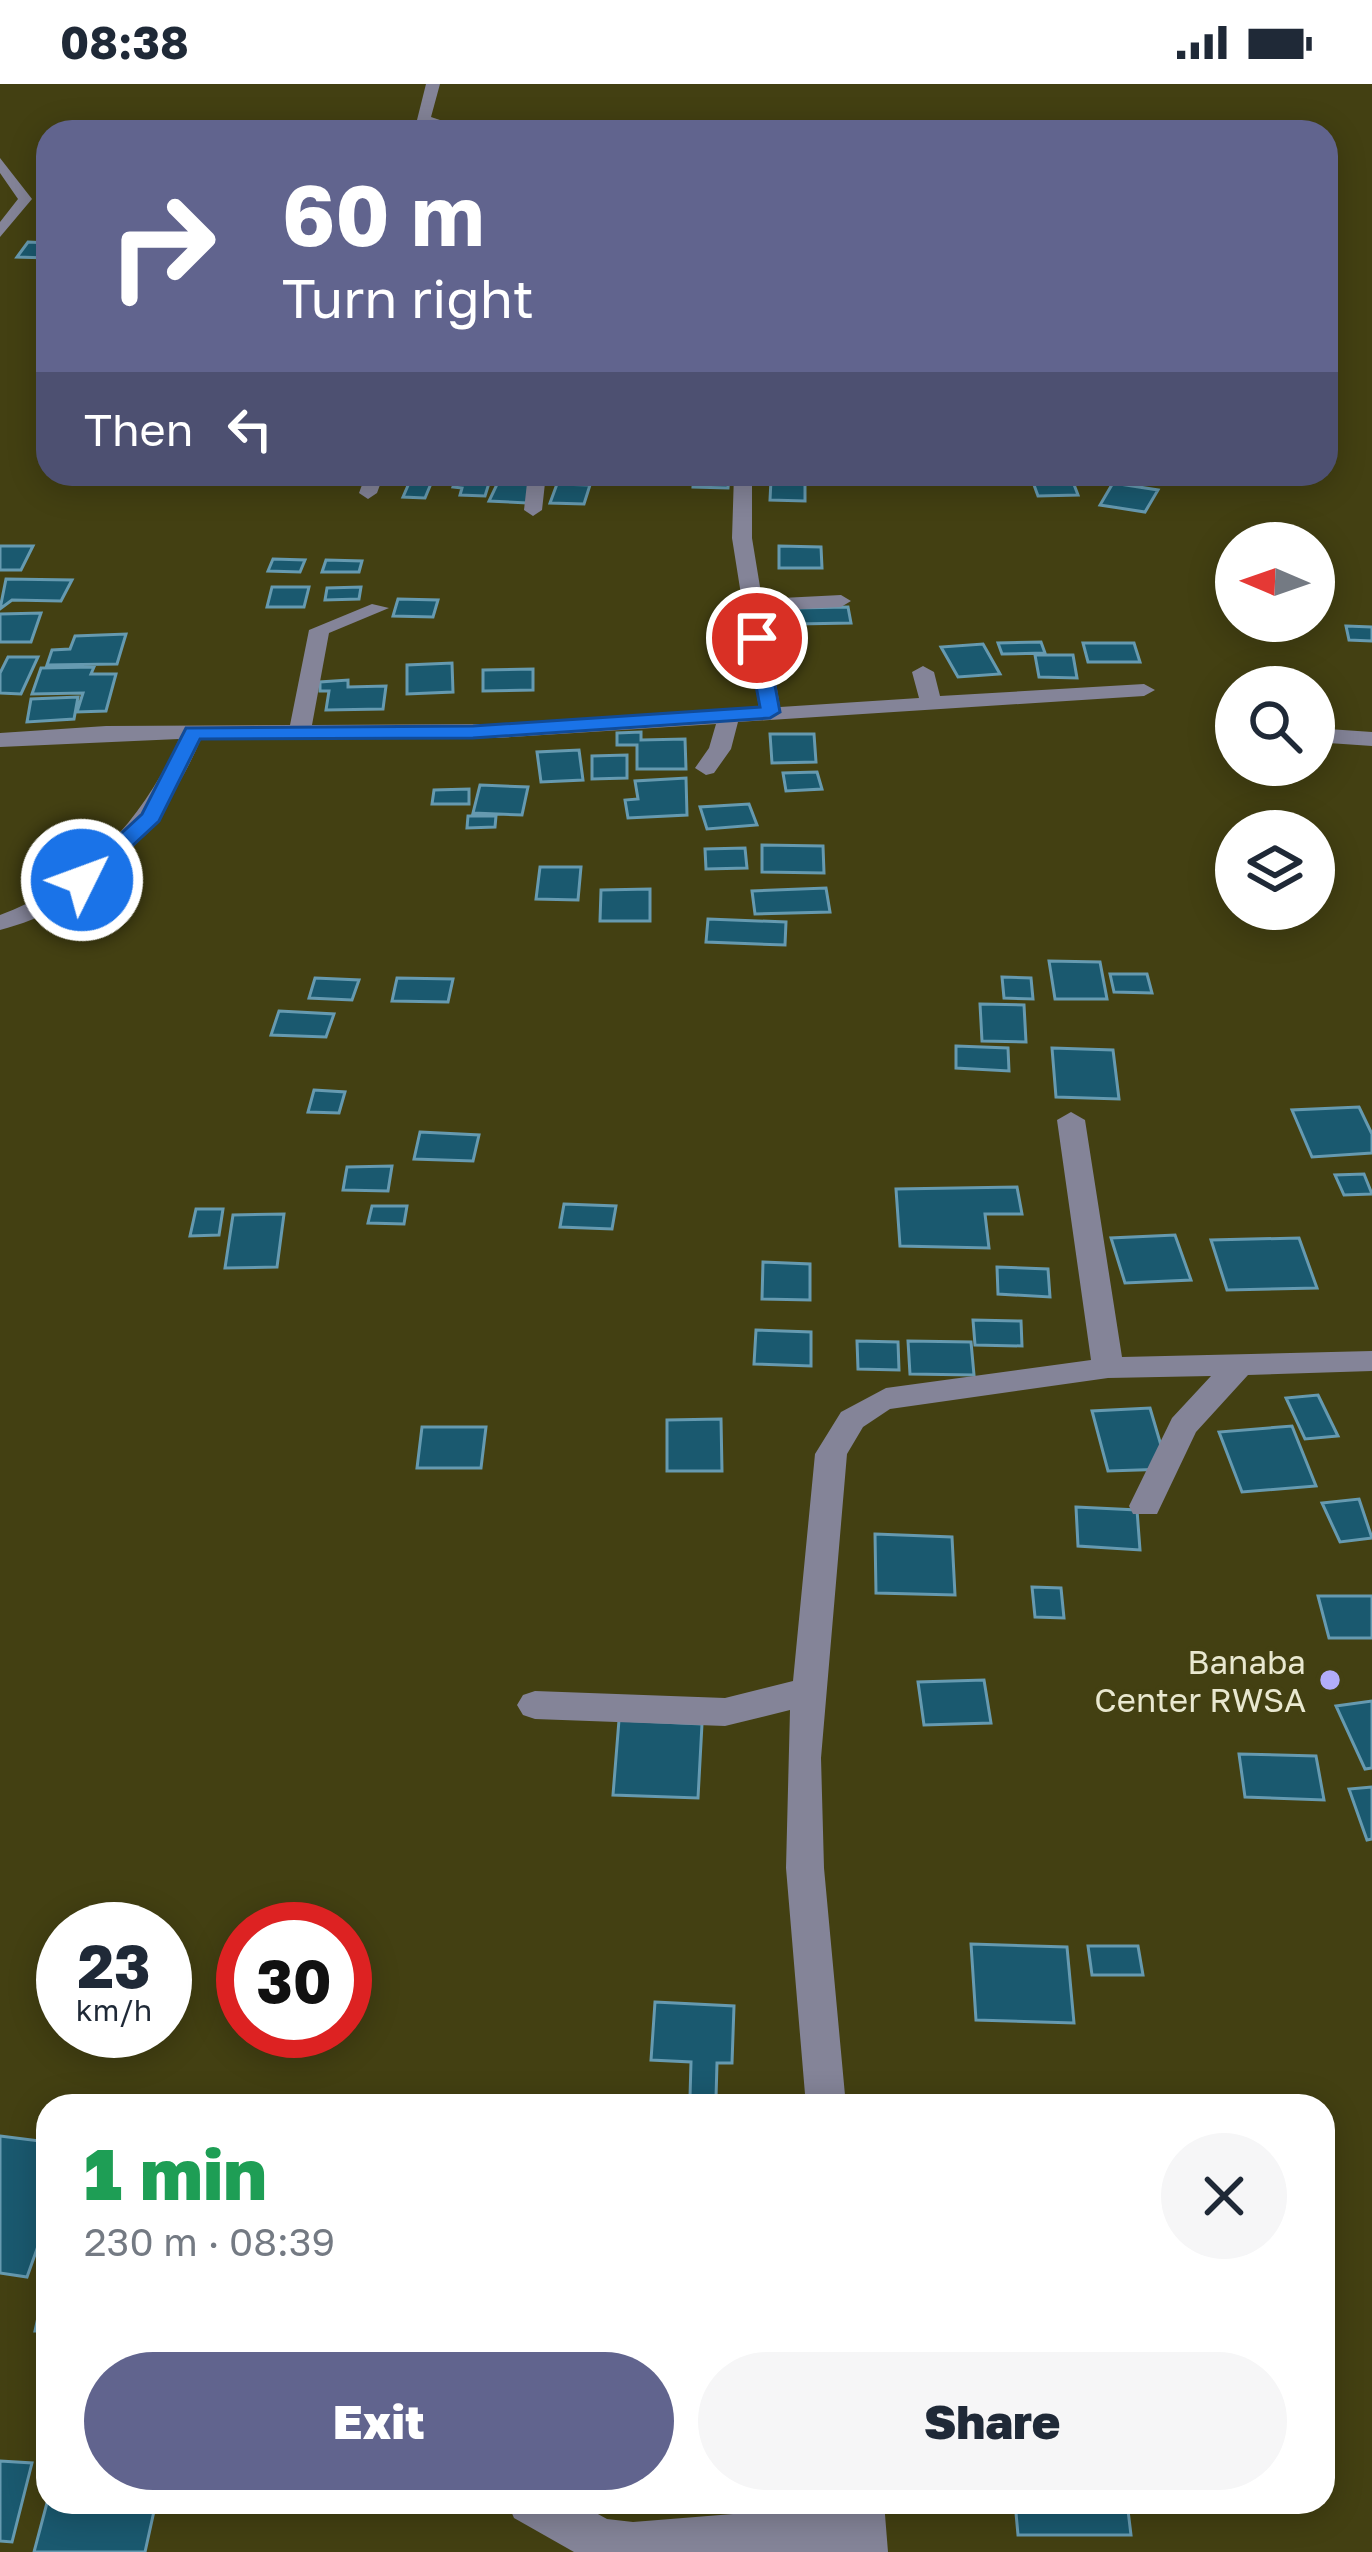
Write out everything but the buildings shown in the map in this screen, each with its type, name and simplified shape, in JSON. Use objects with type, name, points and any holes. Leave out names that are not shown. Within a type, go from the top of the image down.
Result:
[{"type":"street","points":[[424,120],[433,84]]},
{"type":"street","points":[[0,161],[25,199],[0,232]]},
{"type":"street","points":[[533,509],[536,486]]},
{"type":"street","points":[[743,486],[742,538],[770,712]]},
{"type":"street","points":[[752,606],[841,601]]},
{"type":"street","points":[[300,733],[319,630],[333,620],[379,608]]},
{"type":"street","points":[[923,672],[931,702]]},
{"type":"street","points":[[0,740],[193,733],[448,733],[1144,690]]},
{"type":"street","points":[[706,768],[721,749],[729,717]]},
{"type":"street","points":[[0,923],[51,902],[152,817],[193,733]]},
{"type":"street","points":[[1335,737],[1372,739]]},
{"type":"street","points":[[1071,1120],[1108,1368]]},
{"type":"street","points":[[825,2094],[805,1868],[803,1758],[831,1454],[860,1408],[1108,1368],[1372,1361]]},
{"type":"street","points":[[1145,1506],[1183,1426],[1239,1365]]},
{"type":"street","points":[[535,1705],[725,1712],[809,1691]]},
{"type":"street","points":[[552,2514],[602,2542],[618,2544],[661,2545],[863,2526]]},
{"type":"place","name":"Banaba Center RWSA","points":[[1330,1680]]},
{"type":"route","points":[[82,880],[152,817],[178,772],[193,733],[473,732],[634,725],[770,712],[757,638]]}]
